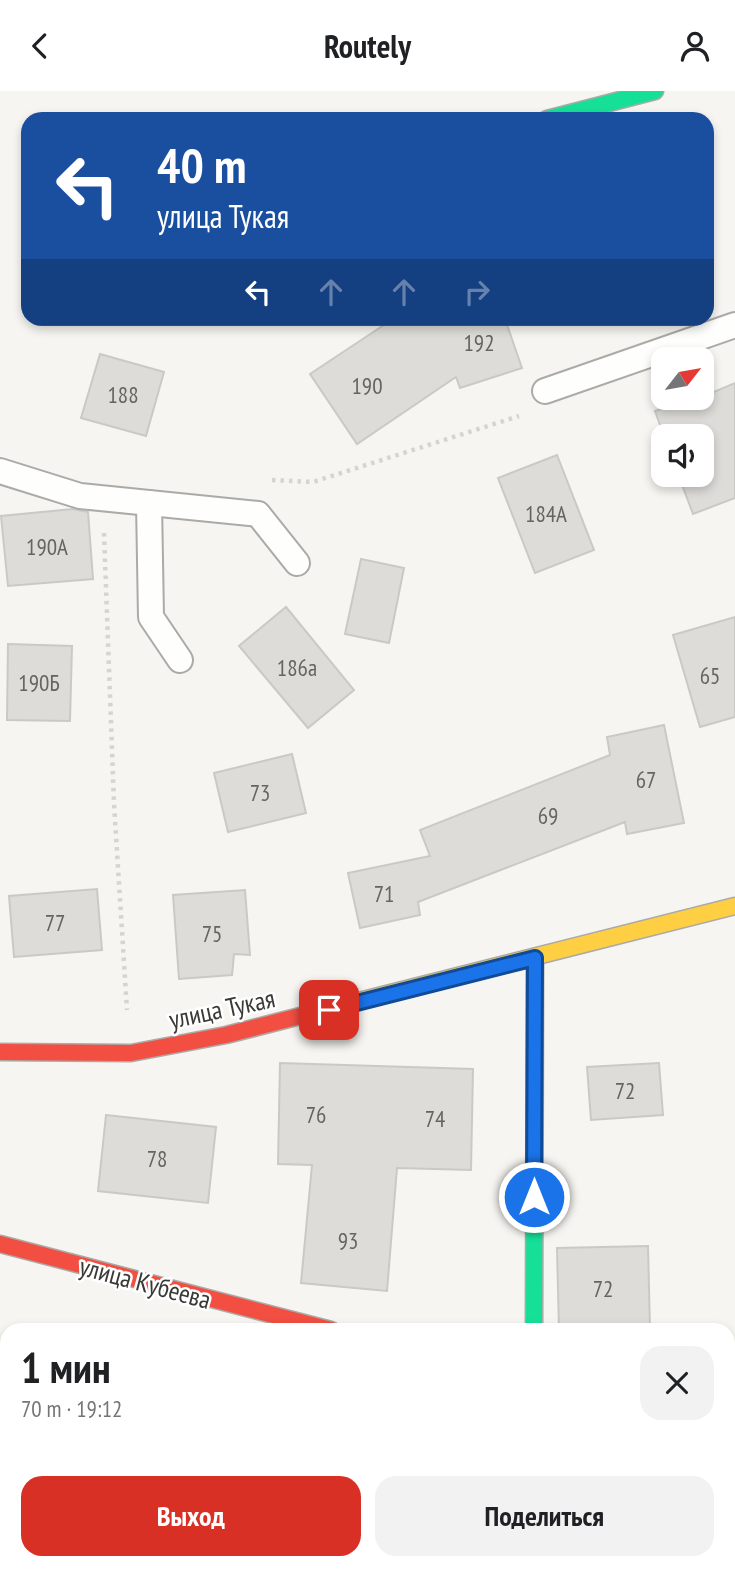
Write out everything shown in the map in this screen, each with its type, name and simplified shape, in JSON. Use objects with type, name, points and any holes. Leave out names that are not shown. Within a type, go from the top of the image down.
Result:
[{"type":"street","points":[[574,112],[655,91]]},
{"type":"street","name":"улица Тукая","points":[[0,1052],[131,1053],[226,1035],[735,906]]},
{"type":"street","points":[[534,1323],[535,958]]},
{"type":"street","name":"улица Кубеева","points":[[0,1244],[304,1323]]},
{"type":"lane","points":[[545,391],[735,325]]},
{"type":"lane","points":[[0,471],[80,496],[258,514],[297,563]]},
{"type":"lane","points":[[149,503],[151,617],[180,660]]},
{"type":"path","points":[[260,479],[313,482],[520,416]]},
{"type":"path","points":[[104,526],[120,912],[131,1053]]},
{"type":"building","points":[[382,326],[507,326],[522,368],[460,388],[456,377],[357,444],[310,374]]},
{"type":"building","points":[[100,354],[164,372],[146,436],[81,418]]},
{"type":"building","points":[[735,383],[735,498],[693,514],[683,487],[714,487],[714,424],[660,424],[655,411],[714,410],[714,392]]},
{"type":"building","points":[[557,455],[594,550],[535,573],[498,478]]},
{"type":"building","points":[[73,509],[88,512],[93,579],[8,586],[1,516]]},
{"type":"building","points":[[361,559],[404,568],[389,643],[345,634]]},
{"type":"building","points":[[286,607],[354,690],[308,728],[239,646]]},
{"type":"building","points":[[735,617],[735,717],[700,727],[673,635]]},
{"type":"building","points":[[8,644],[72,646],[70,721],[7,720]]},
{"type":"building","points":[[664,725],[684,823],[627,834],[625,822],[418,902],[420,915],[360,928],[348,873],[430,856],[420,830],[610,755],[607,737]]},
{"type":"building","points":[[292,754],[306,813],[228,832],[214,773]]},
{"type":"building","points":[[97,889],[102,950],[14,957],[9,896]]},
{"type":"building","points":[[245,890],[250,955],[234,954],[232,975],[179,979],[173,895]]},
{"type":"building","points":[[280,1063],[473,1069],[471,1170],[397,1168],[387,1291],[301,1283],[312,1165],[278,1164]]},
{"type":"building","points":[[659,1063],[663,1115],[591,1120],[587,1067]]},
{"type":"building","points":[[106,1115],[216,1127],[208,1203],[98,1191]]},
{"type":"building","points":[[648,1246],[650,1323],[559,1323],[557,1248]]},
{"type":"traffic: fast","points":[[574,112],[655,91]]},
{"type":"traffic: fast","points":[[534,1323],[535,958]]},
{"type":"traffic: slow","points":[[355,1002],[735,906]]},
{"type":"traffic: jam","points":[[0,1052],[131,1053],[226,1035],[355,1002]]},
{"type":"traffic: jam","points":[[0,1244],[304,1323]]},
{"type":"route","points":[[329,1010],[535,958],[534,1197]]}]
